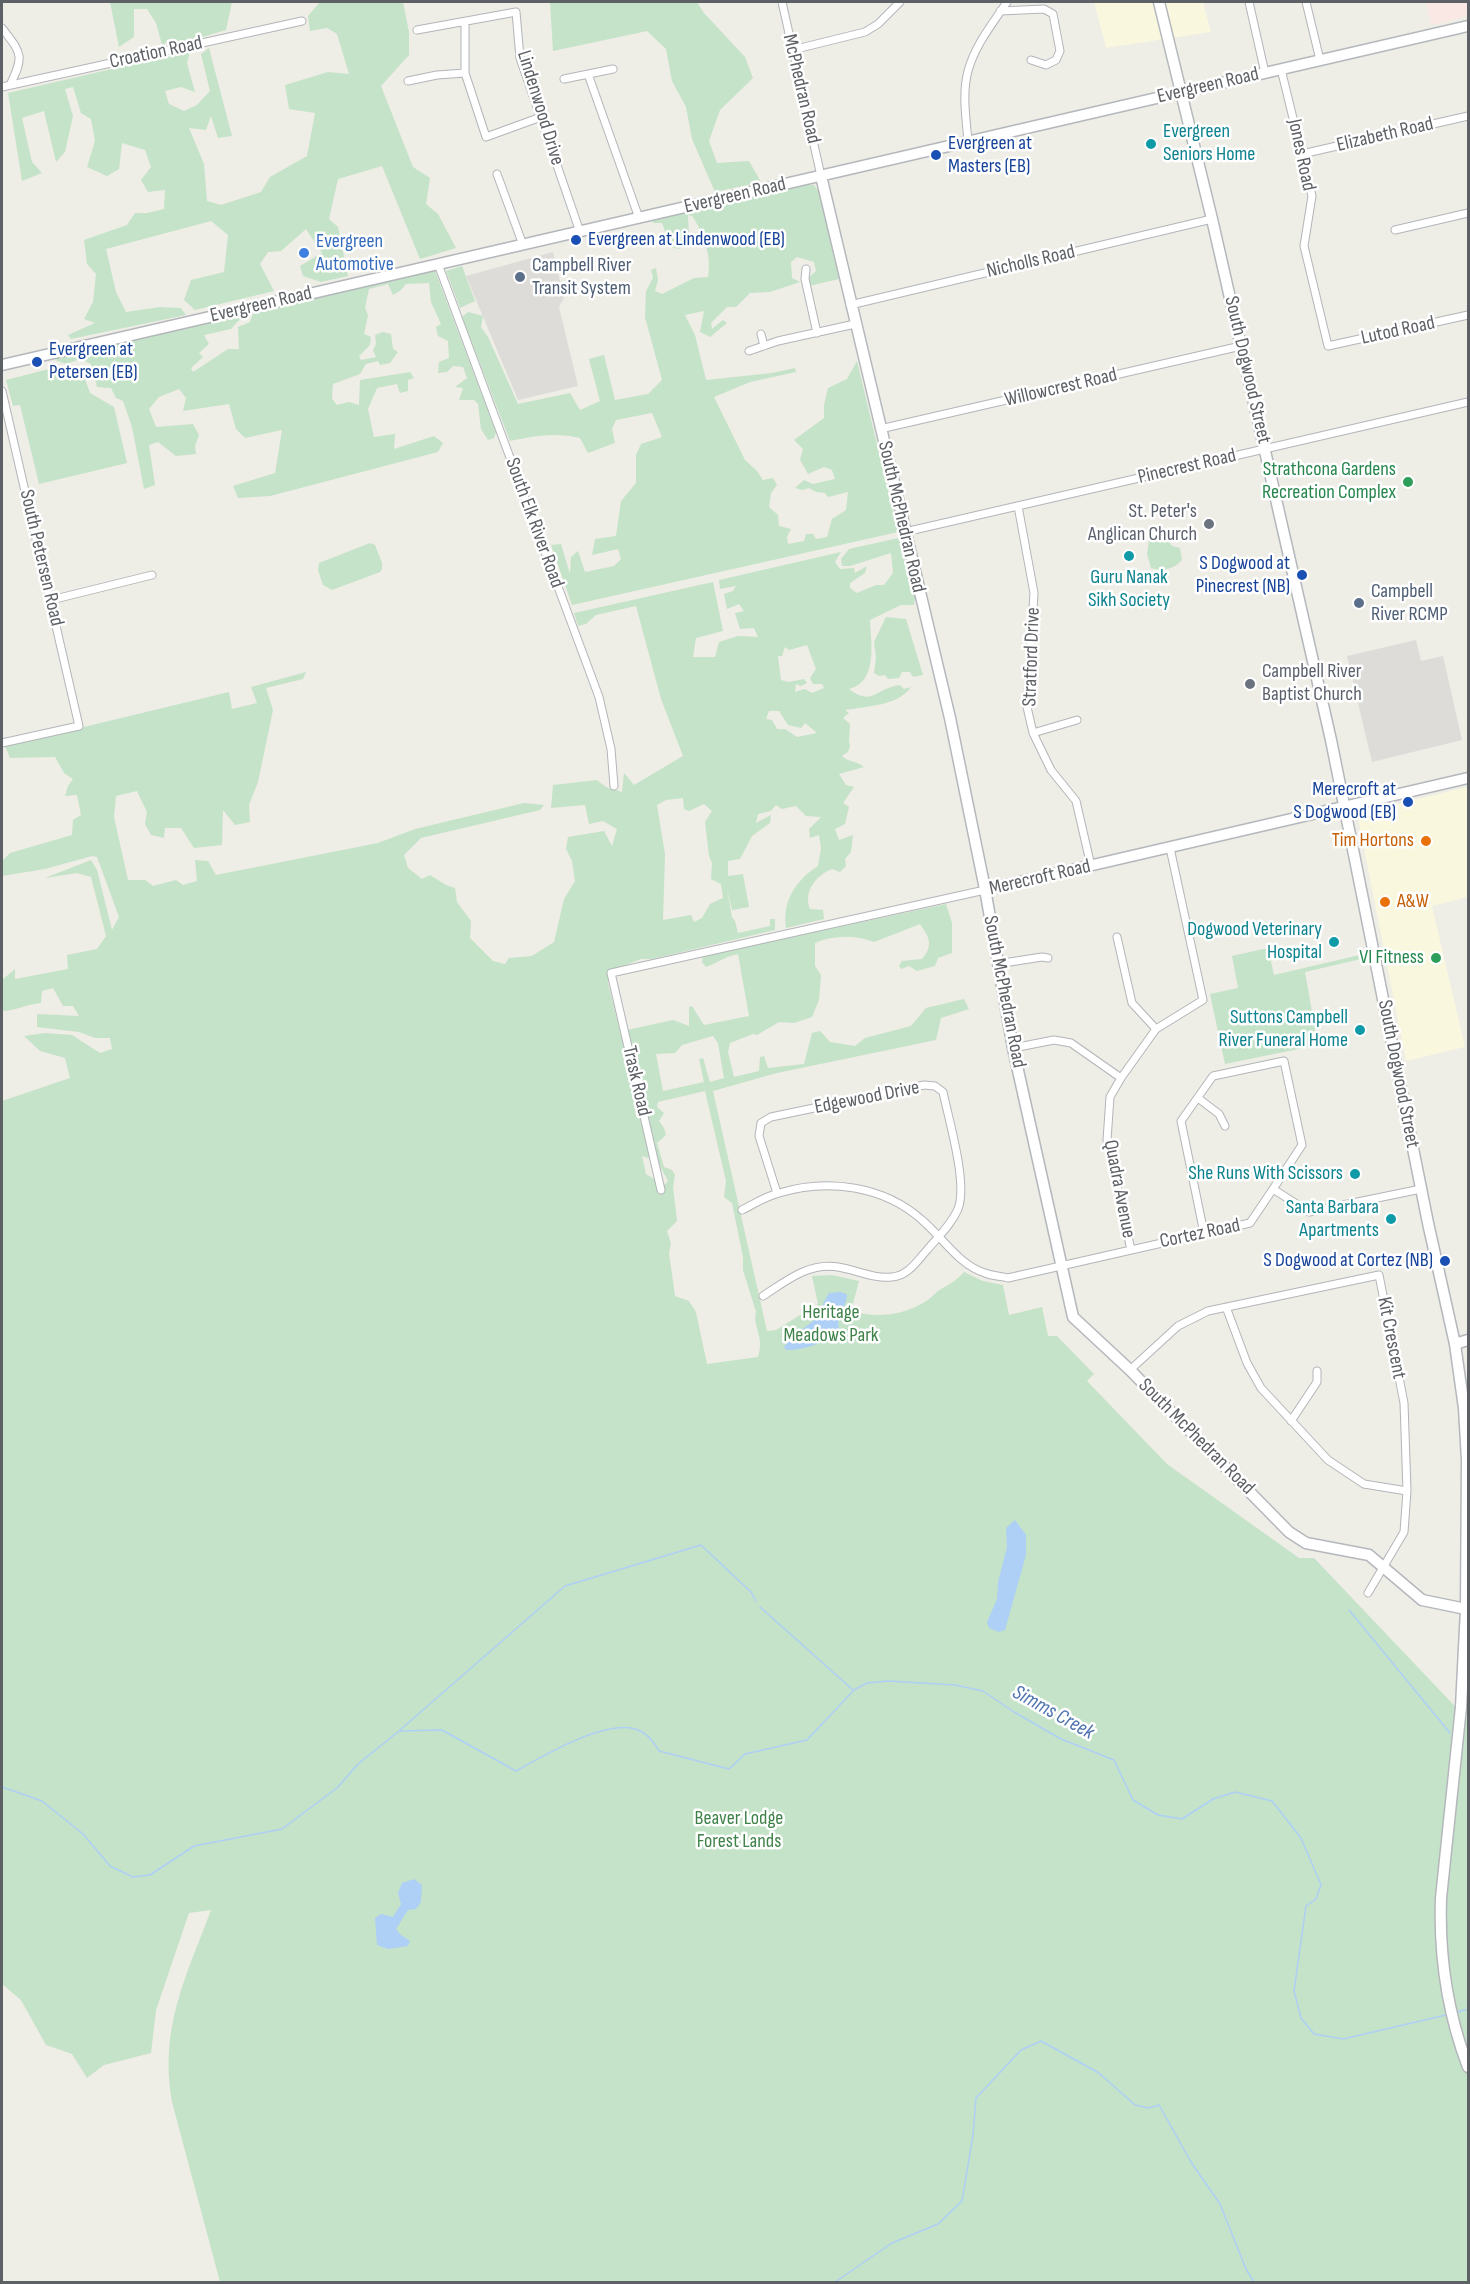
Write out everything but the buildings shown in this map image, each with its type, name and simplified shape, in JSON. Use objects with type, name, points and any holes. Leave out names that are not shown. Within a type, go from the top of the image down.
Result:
[{"type":"street","name":"McPhedran Road","points":[[782,2],[821,176]]},
{"type":"street","points":[[792,50],[865,32],[878,24],[900,2]]},
{"type":"street","points":[[968,141],[965,95],[968,70],[979,45],[1007,2]]},
{"type":"street","name":"South Dogwood Street","points":[[1159,2],[1212,219],[1345,807],[1421,1189],[1455,1344],[1464,1408],[1467,1460],[1466,1610],[1462,1701],[1441,1898],[1440,1931],[1443,1969],[1458,2037],[1468,2067]]},
{"type":"street","points":[[1249,2],[1265,73]]},
{"type":"street","points":[[1306,2],[1320,60]]},
{"type":"street","points":[[1000,11],[1044,9],[1053,14],[1060,51],[1056,60],[1046,64],[1031,60]]},
{"type":"street","name":"Lindenwood Drive","points":[[417,30],[516,12],[520,58],[580,232]]},
{"type":"street","name":"Croation Road","points":[[2,87],[303,21]]},
{"type":"street","points":[[465,22],[465,73],[486,137],[541,117]]},
{"type":"street","name":"Evergreen Road","points":[[2,365],[1468,26]]},
{"type":"street","points":[[2,28],[18,49],[20,64],[10,85]]},
{"type":"street","points":[[564,80],[613,69]]},
{"type":"street","name":"Jones Road","points":[[1281,69],[1312,196],[1304,246],[1328,346]]},
{"type":"street","points":[[408,81],[437,75],[465,73]]},
{"type":"street","points":[[588,74],[639,218]]},
{"type":"street","name":"Elizabeth Road","points":[[1302,154],[1468,116]]},
{"type":"street","points":[[497,174],[522,245]]},
{"type":"street","name":"South McPhedran Road","points":[[821,176],[950,718],[985,891],[1013,1048],[1073,1317],[1130,1370],[1290,1533],[1306,1543],[1369,1555],[1422,1600],[1466,1610]]},
{"type":"street","points":[[1395,230],[1468,213]]},
{"type":"street","name":"Nicholls Road","points":[[850,305],[1212,219]]},
{"type":"street","name":"South Elk River Road","points":[[438,264],[599,698],[611,748],[614,786]]},
{"type":"street","points":[[806,269],[805,279],[817,333]]},
{"type":"street","name":"Lutod Road","points":[[1328,346],[1468,315]]},
{"type":"street","points":[[749,351],[855,324]]},
{"type":"street","points":[[761,334],[764,346]]},
{"type":"street","name":"Willowcrest Road","points":[[880,429],[1241,346]]},
{"type":"street","name":"South Petersen Road","points":[[2,391],[79,726],[2,743]]},
{"type":"street","name":"Pinecrest Road","points":[[905,532],[1468,402]]},
{"type":"street","name":"Stratford Drive","points":[[1018,506],[1034,594],[1027,707],[1033,733],[1051,770],[1076,801],[1091,866]]},
{"type":"street","points":[[51,600],[152,575]]},
{"type":"street","points":[[1033,733],[1077,720]]},
{"type":"street","name":"Merecroft Road","points":[[611,973],[985,891],[1468,778]]},
{"type":"street","name":"Quadra Avenue","points":[[1131,1250],[1107,1140],[1110,1097],[1156,1029],[1203,1000],[1170,848]]},
{"type":"street","points":[[1117,937],[1131,1003],[1156,1029]]},
{"type":"street","points":[[997,964],[1048,958]]},
{"type":"street","name":"Trask Road","points":[[611,973],[661,1190]]},
{"type":"street","points":[[1013,1048],[1054,1040],[1071,1043],[1121,1078]]},
{"type":"street","name":"Cortez Road","points":[[742,1210],[777,1193],[807,1186],[835,1185],[866,1190],[894,1201],[920,1218],[965,1262],[983,1273],[1008,1278],[1250,1223],[1302,1145],[1284,1061],[1213,1076],[1198,1098]]},
{"type":"street","name":"Edgewood Drive","points":[[764,1296],[798,1273],[818,1267],[837,1266],[878,1278],[896,1277],[908,1271],[939,1236],[952,1221],[959,1207],[962,1187],[943,1092],[935,1086],[924,1085],[783,1114],[761,1123],[759,1136],[777,1193]]},
{"type":"street","points":[[1204,1233],[1181,1121],[1198,1098],[1219,1114],[1225,1126]]},
{"type":"street","points":[[1273,1189],[1309,1212],[1421,1189]]},
{"type":"street","name":"Kit Crescent","points":[[1130,1370],[1178,1326],[1208,1311],[1379,1275],[1404,1403],[1407,1491],[1404,1532],[1368,1593]]},
{"type":"street","points":[[1226,1308],[1247,1363],[1261,1388],[1328,1460],[1364,1484],[1407,1491]]},
{"type":"street","points":[[1455,1344],[1468,1340]]},
{"type":"street","points":[[1292,1420],[1317,1382],[1317,1371]]},
{"type":"shaded area","points":[[1094,2],[1203,2],[1211,32],[1106,48]]},
{"type":"shaded area","points":[[1426,2],[1468,2],[1468,16],[1431,25]]},
{"type":"shaded area","points":[[553,252],[564,298],[559,307],[578,386],[518,400],[466,276]]},
{"type":"shaded area","points":[[1416,640],[1421,661],[1443,656],[1462,740],[1372,762],[1347,656]]},
{"type":"shaded area","points":[[1468,787],[1468,897],[1432,906],[1465,1047],[1406,1061],[1357,813]]},
{"type":"green space","points":[[110,2],[232,2],[226,30],[189,41],[170,41],[162,45],[156,23],[147,9],[134,9],[134,37],[119,47]]},
{"type":"green space","points":[[320,2],[403,2],[409,32],[409,55],[381,86],[413,167],[430,178],[426,204],[438,214],[456,248],[420,259],[382,166],[338,179],[329,219],[338,227],[348,276],[321,282],[303,276],[300,266],[322,253],[306,229],[281,251],[268,252],[260,264],[274,291],[195,310],[184,300],[191,280],[224,272],[228,235],[211,221],[106,249],[116,292],[126,312],[160,307],[181,308],[186,315],[71,339],[68,335],[95,323],[84,319],[93,302],[96,274],[87,264],[84,240],[127,225],[135,213],[164,209],[165,190],[148,192],[141,180],[151,167],[145,150],[122,143],[119,169],[107,176],[87,167],[95,141],[91,119],[81,113],[73,87],[65,89],[73,116],[65,152],[56,162],[44,111],[22,118],[32,162],[42,173],[22,181],[8,93],[190,51],[187,63],[195,92],[181,87],[165,91],[169,104],[184,111],[197,105],[210,91],[201,54],[209,48],[232,136],[218,138],[211,116],[206,130],[189,128],[204,164],[207,201],[221,205],[261,192],[270,177],[307,156],[315,113],[289,109],[285,85],[328,72],[349,74],[337,34],[327,28],[310,31],[308,16]]},
{"type":"green space","points":[[550,2],[697,2],[704,13],[745,57],[753,78],[720,110],[709,141],[717,163],[749,161],[761,182],[715,192],[692,139],[686,107],[672,81],[666,49],[647,31],[553,51]]},
{"type":"green space","points":[[799,185],[814,185],[819,192],[839,279],[809,286],[807,279],[816,271],[814,262],[797,257],[791,262],[792,278],[800,282],[770,292],[750,293],[736,307],[727,307],[711,323],[712,329],[723,320],[727,323],[710,337],[700,332],[704,311],[685,315],[695,335],[706,380],[772,373],[795,368],[796,372],[750,382],[714,397],[745,460],[763,480],[773,478],[777,485],[771,493],[769,507],[778,515],[779,526],[791,529],[787,537],[788,544],[804,541],[806,534],[813,534],[816,539],[827,537],[832,519],[846,510],[848,492],[828,497],[825,493],[809,488],[802,490],[795,488],[804,480],[813,484],[835,479],[832,470],[824,467],[808,474],[800,460],[803,449],[794,440],[824,418],[828,388],[847,379],[857,361],[898,532],[572,605],[551,545],[561,544],[570,574],[571,557],[578,551],[585,572],[614,566],[621,559],[618,549],[592,555],[595,539],[616,536],[621,501],[636,483],[636,455],[641,444],[662,437],[652,413],[616,420],[612,429],[615,443],[588,453],[580,438],[571,436],[545,435],[510,441],[462,317],[468,312],[483,316],[481,327],[488,337],[518,404],[570,393],[580,410],[600,401],[589,359],[604,355],[615,400],[648,394],[662,380],[645,317],[646,291],[653,278],[651,270],[656,268],[658,280],[655,291],[662,294],[694,278],[708,277],[709,269],[706,245],[692,216],[688,215],[689,238],[679,249],[671,247],[662,223],[653,223],[652,219]]},
{"type":"green space","points":[[462,266],[475,301],[460,308],[446,271]]},
{"type":"green space","points":[[434,268],[496,432],[494,438],[488,440],[481,429],[478,404],[474,400],[459,400],[463,388],[455,387],[467,378],[463,367],[453,366],[447,372],[438,373],[439,362],[449,358],[448,341],[438,336],[436,327],[441,324],[431,302],[429,283],[406,284],[393,295],[388,284],[369,289],[365,308],[368,315],[364,334],[371,337],[370,345],[359,356],[361,360],[376,357],[373,350],[376,344],[375,335],[383,332],[391,334],[393,349],[398,352],[390,363],[380,365],[378,361],[366,364],[360,374],[333,384],[332,399],[337,405],[349,402],[359,405],[360,380],[410,372],[414,378],[408,380],[408,391],[400,393],[397,384],[377,388],[368,409],[374,437],[395,434],[394,449],[434,436],[443,443],[438,452],[270,496],[238,498],[233,486],[275,473],[282,430],[245,438],[236,429],[229,404],[183,411],[186,398],[179,389],[159,397],[149,409],[156,427],[193,424],[199,435],[195,446],[196,454],[176,456],[158,442],[149,445],[155,485],[144,489],[132,427],[123,401],[116,398],[111,388],[97,387],[91,364],[80,359],[66,364],[55,360],[63,354],[249,312],[231,329],[204,335],[209,344],[199,353],[203,357],[191,368],[193,372],[228,349],[239,349],[238,327],[250,322],[254,310]]},
{"type":"green space","points":[[57,367],[85,379],[90,393],[114,407],[127,463],[39,484],[20,405],[13,406],[6,380]]},
{"type":"green space","name":"Beaver Lodge Forest Lands","points":[[903,537],[916,593],[914,605],[901,605],[870,620],[869,670],[858,685],[849,689],[857,694],[869,696],[900,685],[904,689],[911,687],[890,702],[845,710],[849,713],[843,718],[850,724],[850,746],[848,752],[842,756],[864,767],[839,774],[846,785],[854,787],[843,803],[849,807],[845,824],[835,829],[839,840],[853,835],[851,852],[845,859],[846,866],[840,872],[832,869],[821,875],[810,890],[808,903],[810,909],[823,910],[824,919],[786,928],[786,909],[792,892],[803,878],[818,866],[821,848],[819,835],[810,838],[809,829],[821,817],[806,816],[796,806],[782,809],[776,805],[771,811],[758,814],[756,823],[771,815],[770,823],[752,836],[740,859],[728,861],[728,876],[743,874],[749,907],[732,910],[727,889],[732,917],[738,933],[770,926],[770,919],[775,919],[775,930],[652,959],[641,959],[608,972],[608,983],[651,1159],[642,1156],[646,1174],[664,1185],[668,1181],[659,1164],[627,1030],[673,1020],[689,1026],[689,1007],[692,1006],[704,1025],[749,1016],[738,954],[706,967],[702,962],[703,956],[946,904],[952,923],[952,953],[938,958],[935,966],[917,971],[909,966],[901,969],[899,966],[902,961],[922,959],[926,954],[929,941],[920,924],[874,942],[844,937],[822,940],[815,943],[815,966],[821,975],[819,1000],[812,1017],[794,1023],[779,1022],[757,1035],[753,1034],[730,1043],[728,1052],[734,1077],[759,1071],[760,1057],[764,1056],[768,1068],[804,1064],[812,1033],[820,1031],[830,1042],[855,1046],[865,1038],[911,1026],[926,1008],[964,999],[969,1009],[941,1018],[936,1040],[777,1073],[713,1091],[767,1331],[776,1330],[818,1304],[812,1276],[832,1275],[859,1281],[851,1311],[870,1315],[897,1313],[915,1307],[964,1272],[983,1281],[1003,1285],[1009,1315],[1042,1307],[1048,1336],[1057,1336],[1094,1374],[1087,1381],[1167,1464],[1299,1558],[1314,1558],[1468,1720],[1468,2282],[220,2282],[172,2102],[169,2075],[169,2050],[177,2003],[211,1910],[189,1913],[156,2010],[151,2053],[104,2065],[87,2078],[72,2054],[46,2045],[21,2000],[2,1984],[2,1101],[70,1078],[65,1058],[40,1051],[24,1036],[45,1033],[72,1035],[100,1053],[112,1049],[110,1038],[95,1038],[79,1032],[37,1027],[37,1014],[79,1016],[73,1006],[63,1006],[53,988],[42,991],[41,1003],[2,1011],[2,980],[15,969],[15,979],[68,969],[67,955],[97,949],[106,936],[91,877],[77,873],[45,878],[91,860],[97,870],[112,930],[119,917],[97,857],[92,856],[45,869],[2,876],[2,861],[10,853],[72,835],[73,820],[81,815],[77,795],[65,796],[73,779],[64,773],[55,757],[10,758],[5,746],[229,692],[232,709],[257,703],[251,687],[306,672],[303,679],[266,688],[273,710],[258,782],[249,805],[250,822],[235,825],[223,810],[222,845],[194,848],[181,828],[165,828],[164,838],[151,835],[145,824],[147,812],[137,791],[116,796],[114,817],[128,880],[145,880],[153,886],[176,880],[183,885],[197,881],[195,860],[208,861],[216,875],[378,843],[415,829],[524,803],[544,805],[540,810],[421,838],[404,855],[408,868],[422,879],[430,875],[455,888],[457,902],[471,921],[470,938],[493,961],[505,964],[509,958],[532,956],[554,942],[564,899],[575,881],[572,861],[566,849],[568,837],[604,831],[612,846],[617,829],[603,821],[589,824],[585,805],[551,808],[553,785],[597,780],[606,787],[622,792],[624,773],[634,785],[683,756],[661,699],[636,606],[596,615],[586,624],[578,626],[574,613],[713,582],[723,631],[696,638],[693,657],[715,657],[719,642],[738,636],[758,637],[754,628],[740,629],[735,613],[744,611],[739,604],[727,609],[724,594],[733,591],[736,586],[720,589],[719,580],[841,552],[835,562],[840,569],[854,568],[855,573],[867,566],[865,573],[850,583],[850,588],[857,593],[876,585],[884,585],[893,573],[891,553],[850,566],[842,566],[841,559],[849,549]],"holes":[[[807,645],[816,669],[810,678],[813,684],[822,684],[824,688],[812,693],[805,689],[795,692],[796,684],[801,686],[807,683],[804,679],[789,682],[781,680],[778,656],[782,656],[785,647],[789,650]],[[769,711],[779,711],[788,725],[801,728],[805,723],[817,733],[797,737],[785,729],[777,729],[772,720],[766,719]],[[683,798],[684,809],[689,811],[704,804],[712,811],[705,822],[712,863],[711,879],[721,884],[723,898],[710,904],[702,918],[694,922],[691,915],[663,920],[665,854],[657,805],[666,800]],[[713,1036],[718,1043],[724,1078],[710,1082],[703,1058],[699,1059],[704,1082],[663,1091],[656,1054],[675,1053],[682,1045]],[[705,1091],[726,1181],[724,1197],[732,1203],[743,1257],[743,1270],[756,1312],[760,1343],[758,1357],[707,1364],[696,1312],[689,1301],[675,1296],[669,1253],[671,1243],[667,1231],[677,1221],[673,1187],[675,1175],[672,1170],[664,1167],[657,1143],[666,1135],[659,1121],[664,1113],[657,1107],[658,1102]]]},
{"type":"green space","points":[[1166,537],[1172,546],[1180,548],[1182,560],[1168,569],[1151,568],[1147,554],[1149,541]]},
{"type":"green space","points":[[370,543],[375,545],[382,563],[380,572],[332,590],[323,585],[318,570],[319,563]]},
{"type":"green space","points":[[886,617],[906,619],[923,675],[913,677],[910,672],[902,672],[899,678],[888,679],[885,675],[879,676],[874,673],[876,658],[874,642]]},
{"type":"green space","points":[[1268,948],[1274,975],[1360,955],[1361,959],[1305,972],[1318,1045],[1225,1064],[1210,994],[1238,988],[1232,956]]},
{"type":"water","points":[[829,1293],[847,1294],[839,1318],[839,1330],[814,1345],[786,1350],[784,1347],[793,1337],[822,1314],[823,1304]]},
{"type":"water","points":[[1015,1520],[1026,1535],[1026,1555],[1005,1630],[999,1632],[989,1628],[987,1622],[997,1599],[998,1582],[1007,1547],[1006,1528]]},
{"type":"water","points":[[414,1879],[422,1885],[421,1902],[416,1909],[408,1910],[396,1929],[410,1941],[408,1946],[388,1949],[377,1945],[375,1918],[381,1914],[393,1917],[401,1904],[398,1893],[402,1883]]},
{"type":"waterway","points":[[400,1730],[565,1586],[701,1545],[751,1592],[756,1601]]},
{"type":"waterway","name":"Simms Creek","points":[[760,1607],[853,1690]]},
{"type":"waterway","points":[[1349,1610],[1450,1733]]},
{"type":"waterway","points":[[2,1787],[42,1801],[83,1834],[110,1866],[133,1877],[150,1875],[194,1846],[282,1829],[337,1788],[358,1764],[399,1731],[442,1730],[516,1771],[591,1734],[622,1728],[635,1729],[643,1732],[659,1751],[729,1769],[745,1754],[807,1740],[854,1690],[867,1683],[888,1681],[955,1685],[983,1691],[1061,1739],[1114,1760],[1133,1800],[1158,1815],[1182,1819],[1213,1799],[1235,1792],[1272,1801],[1301,1838],[1321,1885],[1316,1899],[1306,1906],[1294,1991],[1301,2018],[1314,2034],[1343,2039],[1446,2015]]},
{"type":"waterway","name":"Simms Creek","points":[[1457,2012],[1468,2009]]},
{"type":"waterway","points":[[835,2282],[892,2243],[938,2224],[962,2201],[973,2135],[976,2098],[1021,2050],[1041,2041],[1099,2073],[1135,2105],[1149,2108],[1159,2105],[1191,2162],[1220,2204],[1246,2269],[1254,2282]]},
{"type":"place","name":"Evergreen Seniors Home","points":[[1151,144]]},
{"type":"place","name":"Evergreen at Masters (EB)","points":[[936,155]]},
{"type":"place","name":"Evergreen at Lindenwood (EB)","points":[[576,240]]},
{"type":"place","name":"Evergreen Automotive","points":[[304,253]]},
{"type":"place","name":"Campbell River Transit System","points":[[520,277]]},
{"type":"place","name":"Evergreen at Petersen (EB)","points":[[37,362]]},
{"type":"place","name":"Strathcona Gardens Recreation Complex","points":[[1408,482]]},
{"type":"place","name":"St. Peter's Anglican Church","points":[[1209,524]]},
{"type":"place","name":"Guru Nanak Sikh Society","points":[[1129,556]]},
{"type":"place","name":"S Dogwood at Pinecrest (NB)","points":[[1302,575]]},
{"type":"place","name":"Campbell River RCMP","points":[[1359,603]]},
{"type":"place","name":"Campbell River Baptist Church","points":[[1250,684]]},
{"type":"place","name":"Merecroft at S Dogwood (EB)","points":[[1408,802]]},
{"type":"place","name":"Tim Hortons","points":[[1426,841]]},
{"type":"place","name":"A&W","points":[[1385,902]]},
{"type":"place","name":"Dogwood Veterinary Hospital","points":[[1334,942]]},
{"type":"place","name":"VI Fitness","points":[[1436,958]]},
{"type":"place","name":"Suttons Campbell River Funeral Home","points":[[1360,1030]]},
{"type":"place","name":"She Runs With Scissors","points":[[1355,1174]]},
{"type":"place","name":"Santa Barbara Apartments","points":[[1391,1219]]},
{"type":"place","name":"S Dogwood at Cortez (NB)","points":[[1445,1261]]},
{"type":"park label","name":"Heritage Meadows Park","points":[[831,1324]]}]
